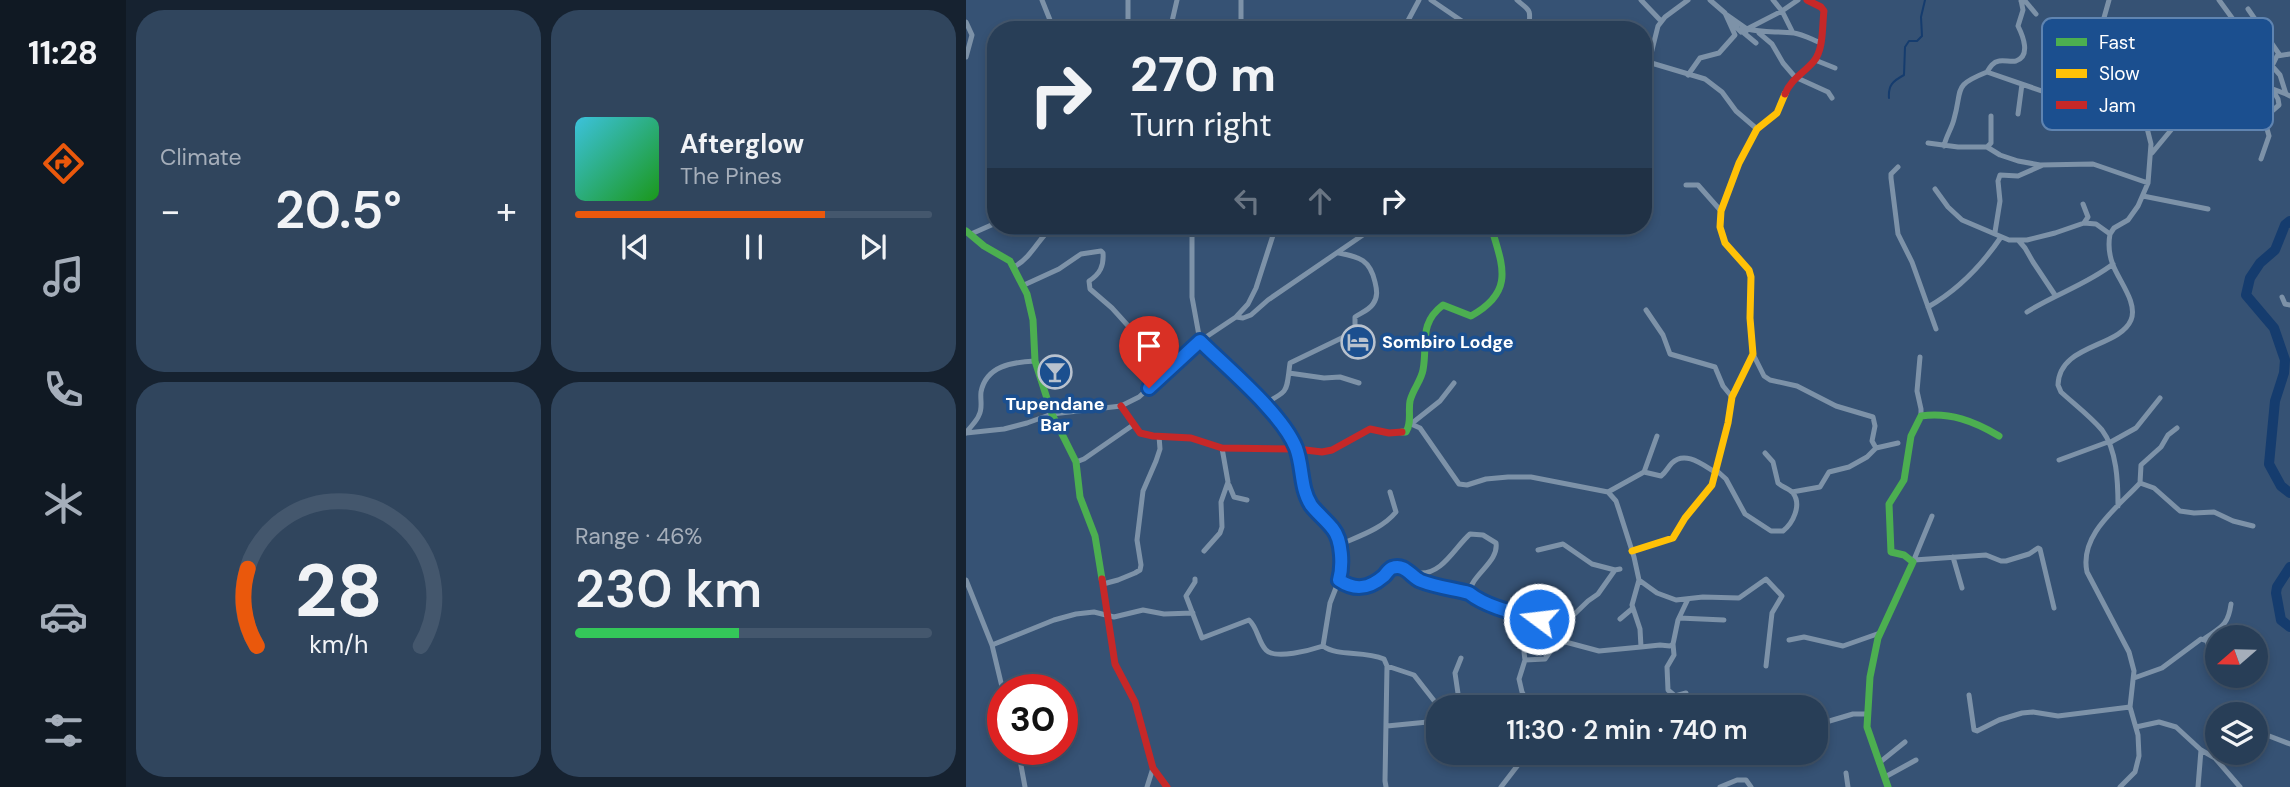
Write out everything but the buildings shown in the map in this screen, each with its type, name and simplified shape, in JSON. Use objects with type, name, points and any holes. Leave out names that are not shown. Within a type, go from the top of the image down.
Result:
[{"type":"street","points":[[1042,0],[1050,21]]},
{"type":"street","points":[[1128,0],[1128,21]]},
{"type":"street","points":[[1172,21],[1177,0]]},
{"type":"street","points":[[1241,0],[1241,21]]},
{"type":"street","points":[[1408,21],[1419,0]]},
{"type":"street","points":[[1431,0],[1462,21]]},
{"type":"street","points":[[1517,0],[1527,6],[1529,21]]},
{"type":"street","points":[[1641,0],[1661,21]]},
{"type":"street","points":[[1652,49],[1661,21],[1688,0]]},
{"type":"street","points":[[1710,0],[1777,51],[1795,77],[1828,92],[1832,97]]},
{"type":"street","points":[[1773,0],[1793,33]]},
{"type":"street","points":[[1751,31],[1798,0]]},
{"type":"street","points":[[1807,0],[1823,8],[1821,43],[1815,60],[1795,77],[1787,88],[1777,113],[1757,129],[1739,163],[1721,211],[1720,227],[1729,250],[1749,270],[1753,354],[1764,376],[1797,386],[1836,406],[1873,417],[1875,426],[1872,441],[1876,448]]},
{"type":"street","points":[[1944,146],[1957,109],[1959,89],[1965,82],[1987,72],[1991,65],[1998,61],[2019,60],[2023,54],[2025,40],[2018,26],[2023,10],[2021,0],[2031,2],[2036,14]]},
{"type":"street","points":[[2104,18],[2109,0]]},
{"type":"street","points":[[2219,0],[2232,18]]},
{"type":"street","points":[[2248,9],[2254,18]]},
{"type":"street","points":[[1688,75],[1700,58],[1720,53],[1733,39],[1735,35],[1725,13]]},
{"type":"street","points":[[1729,20],[1751,31],[1793,33],[1821,43]]},
{"type":"street","points":[[966,22],[972,35],[966,57]]},
{"type":"street","points":[[1751,31],[1756,43]]},
{"type":"street","points":[[2273,45],[2279,54]]},
{"type":"street","points":[[2279,54],[2290,54]]},
{"type":"street","points":[[2273,64],[2279,54]]},
{"type":"street","points":[[1815,60],[1835,68]]},
{"type":"street","points":[[1652,63],[1705,79],[1757,129]]},
{"type":"street","points":[[2273,67],[2280,75],[2288,95]]},
{"type":"street","points":[[1987,72],[2042,92]]},
{"type":"street","points":[[2283,82],[2288,77]]},
{"type":"street","points":[[2018,114],[2022,85]]},
{"type":"street","points":[[2273,91],[2279,105],[2273,110]]},
{"type":"street","points":[[1987,147],[1991,143],[1991,116]]},
{"type":"street","points":[[2118,507],[2118,486],[2108,442],[2098,426],[2061,392],[2058,380],[2061,370],[2072,359],[2121,331],[2131,321],[2132,305],[2113,264],[2109,246],[2110,234],[2128,220],[2148,183],[2151,139],[2148,130]]},
{"type":"street","points":[[2151,154],[2171,130]]},
{"type":"street","points":[[2261,159],[2269,136],[2267,130]]},
{"type":"street","points":[[1928,143],[1987,147],[2010,159],[2043,164],[2093,164],[2148,183]]},
{"type":"street","points":[[1995,233],[2000,201],[2000,175],[2018,176],[2043,164]]},
{"type":"street","points":[[1898,167],[1891,174],[1897,230],[1912,262],[1936,329]]},
{"type":"street","points":[[1686,185],[1698,185],[1721,211]]},
{"type":"street","points":[[1935,189],[1959,217],[1973,226],[2008,240],[2019,241],[2055,233],[2084,223],[2096,224],[2110,234]]},
{"type":"street","points":[[2143,195],[2208,209]]},
{"type":"street","points":[[2083,204],[2088,217],[2084,223]]},
{"type":"street","points":[[987,226],[969,232],[984,246],[1010,261],[1024,285],[1033,320],[1035,361],[1052,414],[1076,462],[1080,497],[1095,536],[1115,664],[1135,702],[1153,768],[1167,787]]},
{"type":"street","points":[[1014,267],[1026,260],[1044,235]]},
{"type":"street","points":[[1192,235],[1192,297],[1200,341],[1264,404],[1284,428],[1297,449],[1307,496],[1312,506],[1335,532],[1341,570],[1330,603],[1323,646]]},
{"type":"street","points":[[966,433],[1004,429],[1052,414],[1121,406],[1139,397],[1200,341],[1236,317],[1248,304],[1273,235]]},
{"type":"street","points":[[1236,317],[1251,315],[1339,253],[1360,235]]},
{"type":"street","points":[[1411,425],[1409,418],[1412,396],[1424,369],[1423,344],[1426,327],[1432,316],[1443,306],[1471,316],[1481,312],[1498,288],[1504,271],[1494,235]]},
{"type":"street","points":[[1928,307],[1949,295],[1965,281],[2001,237]]},
{"type":"street","points":[[2019,241],[2054,295]]},
{"type":"street","points":[[1024,285],[1059,269],[1081,254],[1101,251],[1102,268],[1089,281],[1090,289],[1112,307],[1131,329],[1156,382]]},
{"type":"street","points":[[1264,404],[1283,393],[1290,363],[1352,333],[1355,317],[1373,304],[1376,298],[1378,291],[1369,264],[1360,258],[1339,253]]},
{"type":"street","points":[[2027,312],[2054,295],[2085,283],[2113,264]]},
{"type":"street","points":[[2282,296],[2290,306]]},
{"type":"street","points":[[1646,310],[1663,335],[1670,354],[1715,367],[1723,386],[1732,397]]},
{"type":"street","points":[[1632,551],[1673,538],[1685,517],[1706,496],[1716,471],[1732,397],[1753,354]]},
{"type":"street","points":[[1920,357],[1917,391],[1920,416],[1911,436],[1904,480],[1889,504],[1891,552],[1914,561],[1986,555],[2007,561],[2040,549],[2054,608]]},
{"type":"street","points":[[966,433],[979,416],[981,393],[987,376],[1019,362],[1035,361]]},
{"type":"street","points":[[1289,373],[1324,378],[1340,377],[1359,383]]},
{"type":"street","points":[[1121,406],[1140,433],[1191,439],[1222,448],[1322,452],[1332,450],[1370,429],[1406,432],[1440,401],[1454,383]]},
{"type":"street","points":[[2059,460],[2108,442],[2136,428],[2160,398]]},
{"type":"street","points":[[1920,416],[1934,413],[1977,421],[1999,436]]},
{"type":"street","points":[[1076,462],[1133,425]]},
{"type":"street","points":[[1411,425],[1420,428],[1463,486],[1486,480],[1531,477],[1608,492],[1616,501],[1639,580],[1632,598],[1640,629],[1641,647]]},
{"type":"street","points":[[2120,787],[2137,769],[2139,756],[2136,727],[2130,707],[2134,678],[2129,652],[2097,593],[2085,563],[2091,537],[2140,483],[2141,465],[2177,428]]},
{"type":"street","points":[[1103,584],[1135,573],[1142,565],[1137,540],[1143,491],[1158,456],[1159,436]]},
{"type":"street","points":[[1608,492],[1644,472],[1657,436]]},
{"type":"street","points":[[1792,492],[1820,486],[1829,472],[1849,467],[1867,457],[1876,448],[1898,443]]},
{"type":"street","points":[[1222,448],[1228,482],[1234,498],[1247,499]]},
{"type":"street","points":[[1644,472],[1661,476],[1673,461],[1689,458],[1726,479],[1745,514],[1774,532],[1783,531],[1791,523],[1796,506],[1792,492],[1778,483],[1773,462],[1765,453]]},
{"type":"street","points":[[1204,551],[1220,533],[1221,502],[1228,482]]},
{"type":"street","points":[[2140,483],[2154,488],[2180,511],[2214,512],[2233,522],[2253,526]]},
{"type":"street","points":[[1339,545],[1370,532],[1391,518],[1395,508],[1390,492]]},
{"type":"street","points":[[1888,787],[1867,727],[1870,677],[1880,633],[1932,516]]},
{"type":"street","points":[[1339,580],[1350,587],[1359,588],[1378,580],[1392,568],[1430,572],[1441,566],[1470,534],[1483,535],[1496,543],[1497,548],[1474,578],[1469,593]]},
{"type":"street","points":[[1525,660],[1545,659],[1558,640],[1559,629],[1598,594],[1617,570],[1592,564],[1563,544],[1538,550]]},
{"type":"street","points":[[1953,557],[1962,588]]},
{"type":"street","points":[[1410,571],[1420,581],[1469,593],[1489,604],[1559,629]]},
{"type":"street","points":[[1195,579],[1186,596],[1202,638],[1249,620],[1254,624],[1265,650],[1272,654],[1299,652],[1323,646],[1331,651],[1357,652],[1384,659],[1387,666],[1386,787]]},
{"type":"street","points":[[966,580],[992,645],[999,674]]},
{"type":"street","points":[[1639,580],[1672,600],[1741,598],[1761,581],[1768,581],[1782,596],[1772,612],[1766,666]]},
{"type":"street","points":[[1686,693],[1675,696],[1668,691],[1667,667],[1674,655],[1673,644],[1679,618],[1688,599]]},
{"type":"street","points":[[2134,678],[2162,668],[2201,639],[2221,629],[2230,616],[2231,604]]},
{"type":"street","points":[[1620,619],[1633,608]]},
{"type":"street","points":[[992,645],[1066,616],[1094,612],[1120,616],[1143,610],[1164,614],[1193,614]]},
{"type":"street","points":[[1679,618],[1724,620]]},
{"type":"street","points":[[1789,640],[1804,637],[1843,646],[1880,633]]},
{"type":"street","points":[[1558,640],[1591,650],[1645,649],[1673,644]]},
{"type":"street","points":[[1525,695],[1519,682],[1525,660],[1524,652],[1529,642]]},
{"type":"street","points":[[1458,695],[1455,673],[1461,658]]},
{"type":"street","points":[[1387,666],[1411,673],[1430,695]]},
{"type":"street","points":[[1969,695],[1974,730],[1977,732],[1999,720],[2022,713],[2058,716],[2130,707]]},
{"type":"street","points":[[1828,721],[1853,714],[1867,714]]},
{"type":"street","points":[[1387,726],[1426,722]]},
{"type":"street","points":[[2136,727],[2155,722],[2169,724],[2215,758],[2240,787]]},
{"type":"street","points":[[2268,736],[2290,744]]},
{"type":"street","points":[[1879,763],[1905,742]]},
{"type":"street","points":[[2197,787],[2201,750]]},
{"type":"street","points":[[1885,777],[1916,760]]},
{"type":"street","points":[[1021,765],[1025,787]]},
{"type":"street","points":[[1501,787],[1518,765]]},
{"type":"street","points":[[1147,787],[1153,768]]},
{"type":"street","points":[[1846,773],[1848,787]]},
{"type":"street","points":[[1720,787],[1746,780],[1751,787]]},
{"type":"waterway","points":[[1889,98],[1892,84],[1904,75],[1905,47],[1909,41],[1917,41],[1922,36],[1921,17],[1925,0]]},
{"type":"waterway","points":[[2290,221],[2285,225],[2275,250],[2260,263],[2250,278],[2246,295],[2274,328],[2285,360],[2284,373],[2275,401],[2269,464],[2281,486],[2290,493]]},
{"type":"waterway","points":[[2290,567],[2276,593],[2281,620],[2290,627]]},
{"type":"traffic: fast","points":[[966,231],[984,246],[1010,261],[1027,294],[1033,320],[1035,361],[1052,414],[1076,462],[1080,497],[1095,536],[1102,579]]},
{"type":"traffic: fast","points":[[1402,432],[1406,432],[1408,428],[1410,401],[1423,370],[1427,327],[1435,312],[1443,305],[1471,316],[1485,307],[1500,287],[1501,265],[1494,235]]},
{"type":"traffic: fast","points":[[1888,787],[1867,727],[1870,677],[1878,638],[1913,562],[1904,555],[1891,552],[1889,504],[1904,480],[1911,436],[1921,416],[1942,415],[1962,419],[1999,436]]},
{"type":"traffic: slow","points":[[1632,551],[1673,538],[1685,518],[1712,485],[1732,397],[1753,354],[1751,277],[1749,270],[1725,243],[1720,227],[1721,211],[1739,163],[1757,129],[1777,113],[1785,94]]},
{"type":"traffic: jam","points":[[1785,94],[1794,80],[1814,61],[1821,44],[1824,11],[1807,0]]},
{"type":"traffic: jam","points":[[1121,406],[1140,433],[1191,438],[1222,448],[1322,452],[1332,450],[1370,429],[1389,433],[1402,432]]},
{"type":"traffic: jam","points":[[1102,579],[1115,664],[1135,702],[1153,768],[1167,787]]},
{"type":"place","name":"Sombiro Lodge","points":[[1358,342]]},
{"type":"place","name":"Tupendane Bar","points":[[1055,372]]},
{"type":"route","points":[[1149,388],[1200,341],[1264,404],[1297,449],[1307,496],[1312,506],[1335,532],[1340,553],[1339,580],[1348,586],[1359,588],[1371,584],[1390,569],[1401,568],[1410,571],[1420,581],[1469,593],[1489,604],[1539,619]]}]
